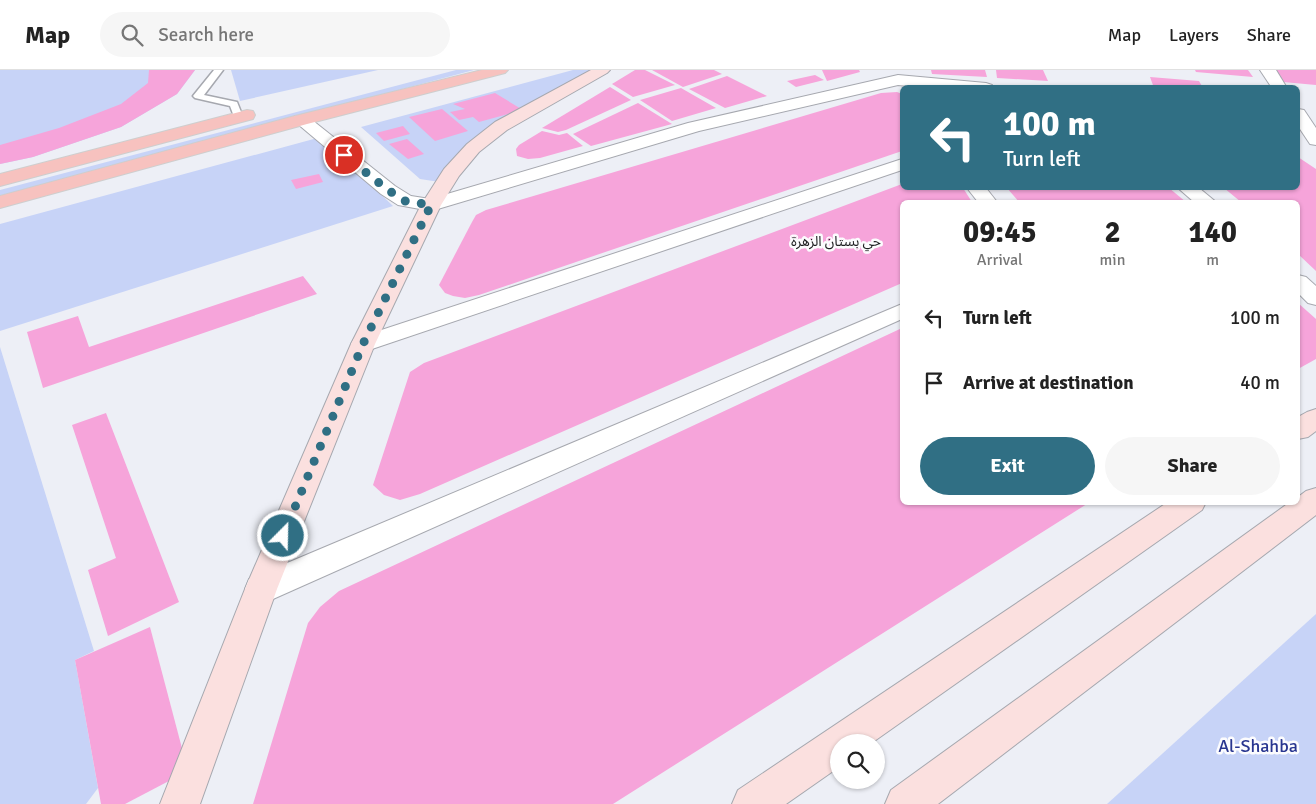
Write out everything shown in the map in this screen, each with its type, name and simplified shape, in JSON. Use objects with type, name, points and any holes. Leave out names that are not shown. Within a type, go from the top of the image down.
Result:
[{"type":"main road","points":[[0,202],[301,120],[500,70]]},
{"type":"main road","points":[[180,804],[261,589],[363,344],[431,205],[461,160],[486,137],[501,126],[602,70]]},
{"type":"main road","points":[[0,180],[265,110]]},
{"type":"main road","points":[[1300,429],[1316,418]]},
{"type":"main road","points":[[905,804],[1316,499]]},
{"type":"main road","points":[[854,734],[1187,505]]},
{"type":"main road","points":[[752,804],[830,751]]},
{"type":"street","points":[[1268,70],[1278,85]]},
{"type":"street","points":[[301,120],[388,190],[405,201],[431,205],[694,126],[899,79],[957,85]]},
{"type":"street","points":[[1300,113],[1316,115]]},
{"type":"street","points":[[1300,116],[1316,140]]},
{"type":"street","points":[[363,344],[900,165]]},
{"type":"street","points":[[1191,190],[1203,200]]},
{"type":"street","points":[[1300,284],[1316,298]]},
{"type":"street","points":[[261,589],[900,312]]},
{"type":"lane","points":[[219,70],[198,96],[234,104],[238,118]]},
{"type":"green space","points":[[0,70],[195,70],[177,94],[121,127],[33,157],[0,164]]},
{"type":"green space","points":[[231,70],[378,70],[240,101]]},
{"type":"green space","points":[[456,70],[474,70],[0,196],[0,190]]},
{"type":"green space","points":[[573,70],[592,70],[537,100],[446,183],[420,179],[361,127]]},
{"type":"green space","points":[[321,137],[393,206],[0,331],[0,224]]},
{"type":"green space","points":[[0,347],[94,651],[75,660],[98,788],[86,804],[0,804]]},
{"type":"green space","name":"Al-Shahba","points":[[1316,614],[1316,804],[1107,804]]},
{"type":"building","points":[[149,70],[195,70],[177,94],[121,127],[33,157],[0,164],[0,145],[59,128],[121,104],[148,83]]},
{"type":"building","points":[[635,70],[645,70],[675,85],[633,97],[612,84]]},
{"type":"building","points":[[652,70],[714,70],[722,74],[683,87]]},
{"type":"building","points":[[822,70],[859,70],[860,72],[827,81]]},
{"type":"building","points":[[931,70],[985,70],[987,77],[932,74]]},
{"type":"building","points":[[996,70],[1043,70],[1048,81],[997,78]]},
{"type":"building","points":[[1195,70],[1248,70],[1253,77],[1196,72]]},
{"type":"building","points":[[1274,70],[1316,70],[1316,85],[1283,82]]},
{"type":"building","points":[[815,75],[824,80],[796,87],[787,81]]},
{"type":"building","points":[[727,76],[767,96],[725,108],[689,89]]},
{"type":"building","points":[[1150,77],[1199,81],[1201,85],[1153,85]]},
{"type":"building","points":[[610,87],[631,100],[566,130],[558,132],[542,128]]},
{"type":"building","points":[[681,88],[716,108],[672,121],[640,100]]},
{"type":"building","points":[[495,93],[523,110],[479,122],[473,117],[459,120],[450,112],[465,109],[453,104]]},
{"type":"building","points":[[881,93],[900,93],[900,152],[479,295],[465,298],[453,296],[445,293],[439,285],[476,215],[486,210]]},
{"type":"building","points":[[638,103],[672,124],[591,146],[573,134]]},
{"type":"building","points":[[442,109],[468,131],[435,141],[409,117]]},
{"type":"building","points":[[403,126],[410,134],[384,141],[376,133]]},
{"type":"building","points":[[542,131],[559,135],[567,133],[583,146],[540,158],[528,159],[517,156],[516,149],[519,145]]},
{"type":"building","points":[[407,139],[424,154],[408,159],[389,144]]},
{"type":"building","points":[[1300,158],[1316,169],[1316,271],[1300,256],[1300,200],[1239,200],[1226,190],[1300,190]]},
{"type":"building","points":[[319,174],[323,182],[296,189],[291,180]]},
{"type":"building","points":[[900,185],[900,190],[964,190],[971,200],[900,200],[900,284],[420,494],[400,500],[384,495],[373,485],[410,372],[424,363]]},
{"type":"building","points":[[1009,190],[1171,190],[1184,200],[1017,200]]},
{"type":"building","points":[[303,276],[317,294],[43,388],[27,332],[78,316],[89,347]]},
{"type":"building","points":[[1300,305],[1316,319],[1316,359],[1300,368]]},
{"type":"building","points":[[900,329],[900,505],[1085,505],[613,804],[253,804],[308,623],[320,607],[339,591]]},
{"type":"building","points":[[106,413],[179,602],[108,636],[88,570],[116,558],[72,425]]},
{"type":"building","points":[[150,627],[188,771],[125,804],[101,804],[75,660]]},
{"type":"district","name":"حي بستان الزهرة","points":[[836,241]]},
{"type":"route","points":[[283,536],[363,344],[431,205],[405,201],[344,155]]}]
